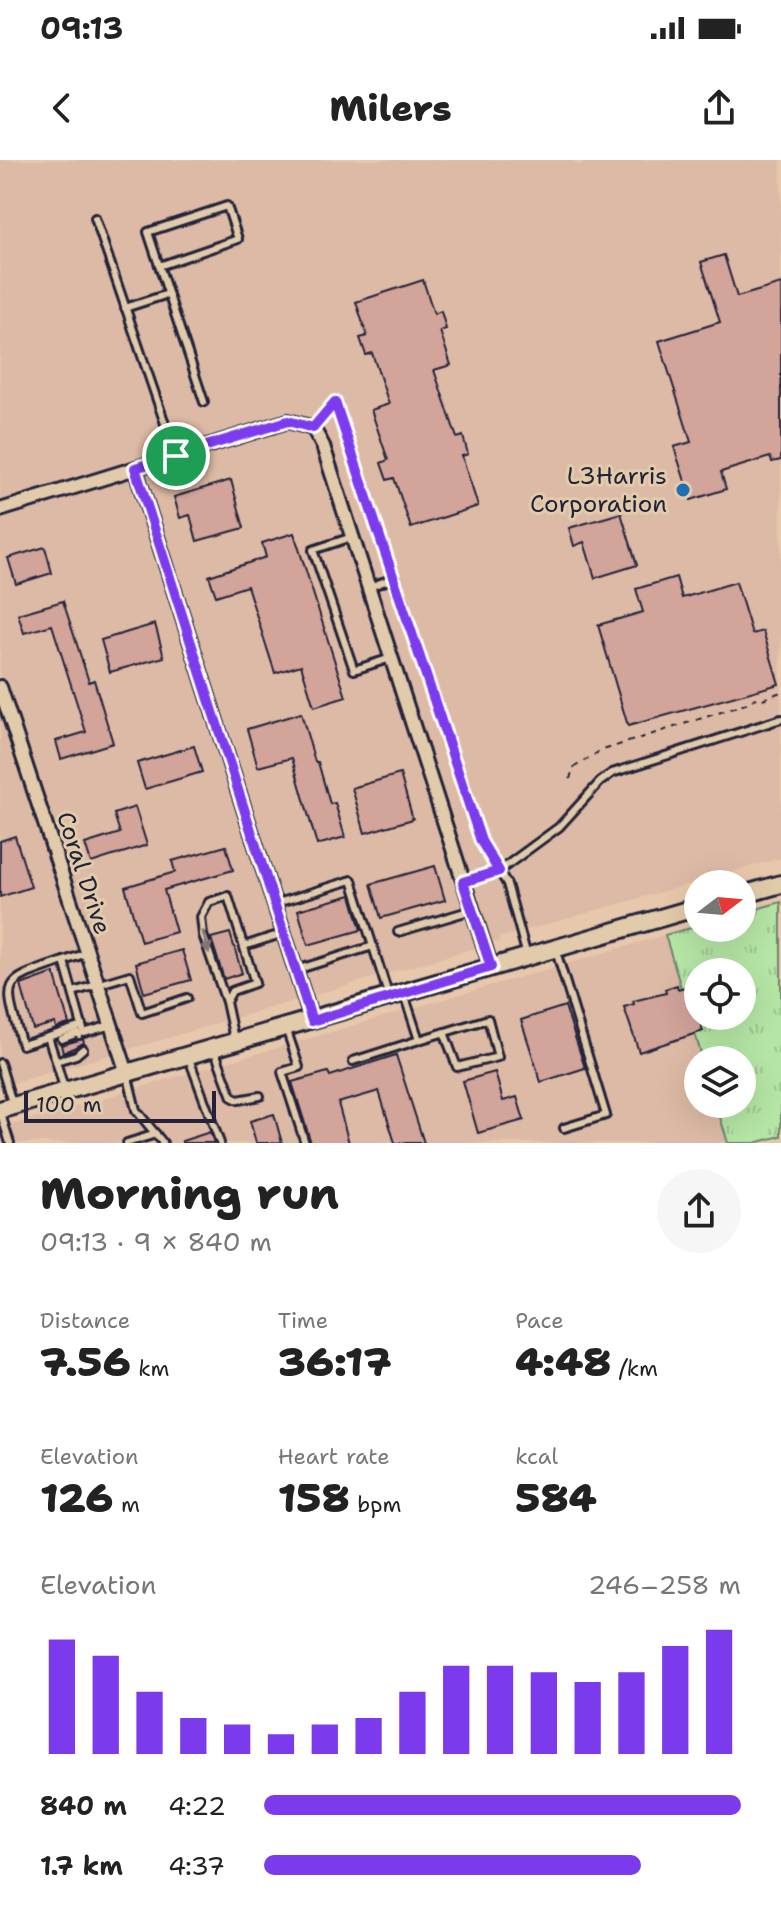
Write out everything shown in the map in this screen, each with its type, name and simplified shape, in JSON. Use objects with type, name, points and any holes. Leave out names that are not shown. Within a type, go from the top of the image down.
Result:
[{"type":"main road","points":[[756,891],[781,884]]},
{"type":"main road","points":[[4,1109],[684,911]]},
{"type":"street","points":[[0,510],[288,421],[313,428],[323,446],[491,967]]},
{"type":"street","points":[[135,468],[312,1021]]},
{"type":"street","name":"Coral Drive","points":[[0,687],[127,1073]]},
{"type":"lane","points":[[159,266],[238,239],[227,206],[148,232],[168,294],[204,402]]},
{"type":"lane","points":[[95,218],[176,456]]},
{"type":"lane","points":[[125,308],[168,294]]},
{"type":"lane","points":[[313,428],[335,402],[481,841],[507,884],[527,956]]},
{"type":"lane","points":[[352,537],[313,550],[354,670],[391,658]]},
{"type":"lane","points":[[369,587],[394,578]]},
{"type":"lane","points":[[463,882],[499,871],[559,827],[612,773],[781,719]]},
{"type":"lane","points":[[274,904],[352,880],[373,946],[419,1040]]},
{"type":"lane","points":[[226,1002],[232,991],[255,983],[228,896],[209,902],[201,917],[203,935],[226,1002],[235,1043]]},
{"type":"lane","points":[[398,932],[472,910]]},
{"type":"lane","points":[[244,946],[284,933]]},
{"type":"lane","points":[[296,970],[373,946]]},
{"type":"lane","points":[[555,948],[606,1115],[564,1128]]},
{"type":"lane","points":[[72,1034],[22,1045],[7,993],[19,976],[87,953]]},
{"type":"lane","points":[[64,961],[84,1033],[111,1025]]},
{"type":"lane","points":[[73,992],[130,975],[142,1013],[187,998]]},
{"type":"lane","points":[[353,1061],[444,1032],[488,1019],[498,1057],[457,1067],[444,1032]]},
{"type":"lane","points":[[62,1039],[82,1026]]},
{"type":"lane","points":[[286,1028],[299,1067],[282,1072],[305,1143]]},
{"type":"lane","points":[[48,1037],[65,1091]]},
{"type":"lane","points":[[214,1049],[232,1097],[238,1100],[260,1096]]},
{"type":"lane","points":[[56,1061],[76,1055],[78,1051],[66,1053]]},
{"type":"lane","points":[[188,1056],[220,1143]]},
{"type":"lane","points":[[0,1063],[10,1143]]},
{"type":"lane","points":[[127,1073],[136,1110],[163,1143]]},
{"type":"lane","points":[[127,1143],[156,1134]]},
{"type":"path","points":[[570,779],[573,768],[600,751],[781,692]]},
{"type":"shaded area","points":[[0,160],[572,160],[578,165],[593,160],[781,160],[781,858],[739,870],[684,870],[684,886],[0,1087]]},
{"type":"shaded area","points":[[665,935],[684,998],[684,1030],[694,1030],[699,1046],[684,1046],[684,1118],[720,1118],[728,1143],[0,1143],[0,1128]]},
{"type":"green space","points":[[781,902],[781,1136],[755,1143],[728,1143],[720,1118],[756,1118],[756,1046],[699,1046],[694,1030],[756,1030],[756,958],[684,958],[684,998],[665,935],[684,930],[684,942],[756,942],[756,909]]},
{"type":"building","points":[[724,255],[737,297],[781,284],[781,460],[772,462],[770,457],[721,472],[726,489],[691,500],[674,447],[691,442],[659,341],[720,322],[701,262]]},
{"type":"building","points":[[423,280],[434,314],[441,311],[446,329],[440,331],[451,365],[434,370],[457,438],[463,436],[468,454],[462,456],[478,506],[411,528],[394,478],[387,480],[381,463],[388,460],[371,410],[389,404],[372,353],[366,355],[360,338],[367,336],[356,302]]},
{"type":"building","points":[[231,480],[244,528],[197,541],[190,515],[180,518],[174,497]]},
{"type":"building","points":[[621,513],[637,565],[595,578],[584,542],[574,546],[569,528]]},
{"type":"building","points":[[294,533],[346,697],[314,707],[301,665],[275,673],[247,586],[216,596],[209,576],[266,557],[262,543]]},
{"type":"building","points":[[45,547],[52,573],[16,584],[8,558]]},
{"type":"building","points":[[676,577],[682,598],[736,582],[752,634],[763,631],[779,684],[628,726],[598,625],[643,612],[636,589]]},
{"type":"building","points":[[63,601],[89,682],[94,680],[113,743],[61,759],[56,741],[86,732],[52,625],[24,633],[18,614]]},
{"type":"building","points":[[155,624],[164,657],[110,672],[101,640]]},
{"type":"building","points":[[301,713],[315,762],[318,762],[330,804],[335,803],[345,837],[317,845],[292,758],[258,767],[247,729]]},
{"type":"building","points":[[194,746],[202,772],[145,789],[137,763]]},
{"type":"building","points":[[400,774],[413,819],[365,833],[352,788]]},
{"type":"building","points":[[135,807],[147,845],[91,863],[85,844],[120,833],[114,814]]},
{"type":"building","points":[[15,836],[31,887],[0,897],[0,841]]},
{"type":"building","points":[[226,846],[233,870],[164,890],[176,932],[141,942],[125,887],[175,872],[172,861]]},
{"type":"building","points":[[435,866],[445,900],[381,918],[371,884]]},
{"type":"building","points":[[351,895],[361,930],[308,945],[298,910]]},
{"type":"building","points":[[230,933],[242,973],[224,979],[211,938]]},
{"type":"building","points":[[182,950],[191,980],[144,993],[136,963]]},
{"type":"building","points":[[54,973],[69,1024],[56,1028],[55,1023],[33,1029],[21,985]]},
{"type":"building","points":[[677,985],[678,989],[684,987],[684,1030],[703,1031],[639,1052],[624,1007],[634,1004],[633,1001],[666,993],[665,989]]},
{"type":"building","points":[[565,1006],[585,1068],[541,1082],[521,1020]]},
{"type":"building","points":[[83,1039],[84,1043],[63,1053],[61,1045]]},
{"type":"building","points":[[396,1055],[424,1143],[395,1143],[379,1091],[338,1103],[349,1143],[311,1143],[292,1082],[328,1072],[330,1076]]},
{"type":"building","points":[[495,1072],[503,1101],[517,1097],[524,1120],[478,1133],[463,1081]]},
{"type":"building","points":[[274,1114],[282,1143],[256,1143],[250,1121]]},
{"type":"building","points":[[210,1132],[214,1143],[182,1143],[182,1141]]},
{"type":"place","name":"L3Harris Corporation","points":[[683,490]]},
{"type":"route","points":[[335,402],[481,841],[499,871],[463,882],[491,967],[312,1021],[135,468],[176,456],[288,421],[313,428],[335,402]]}]
